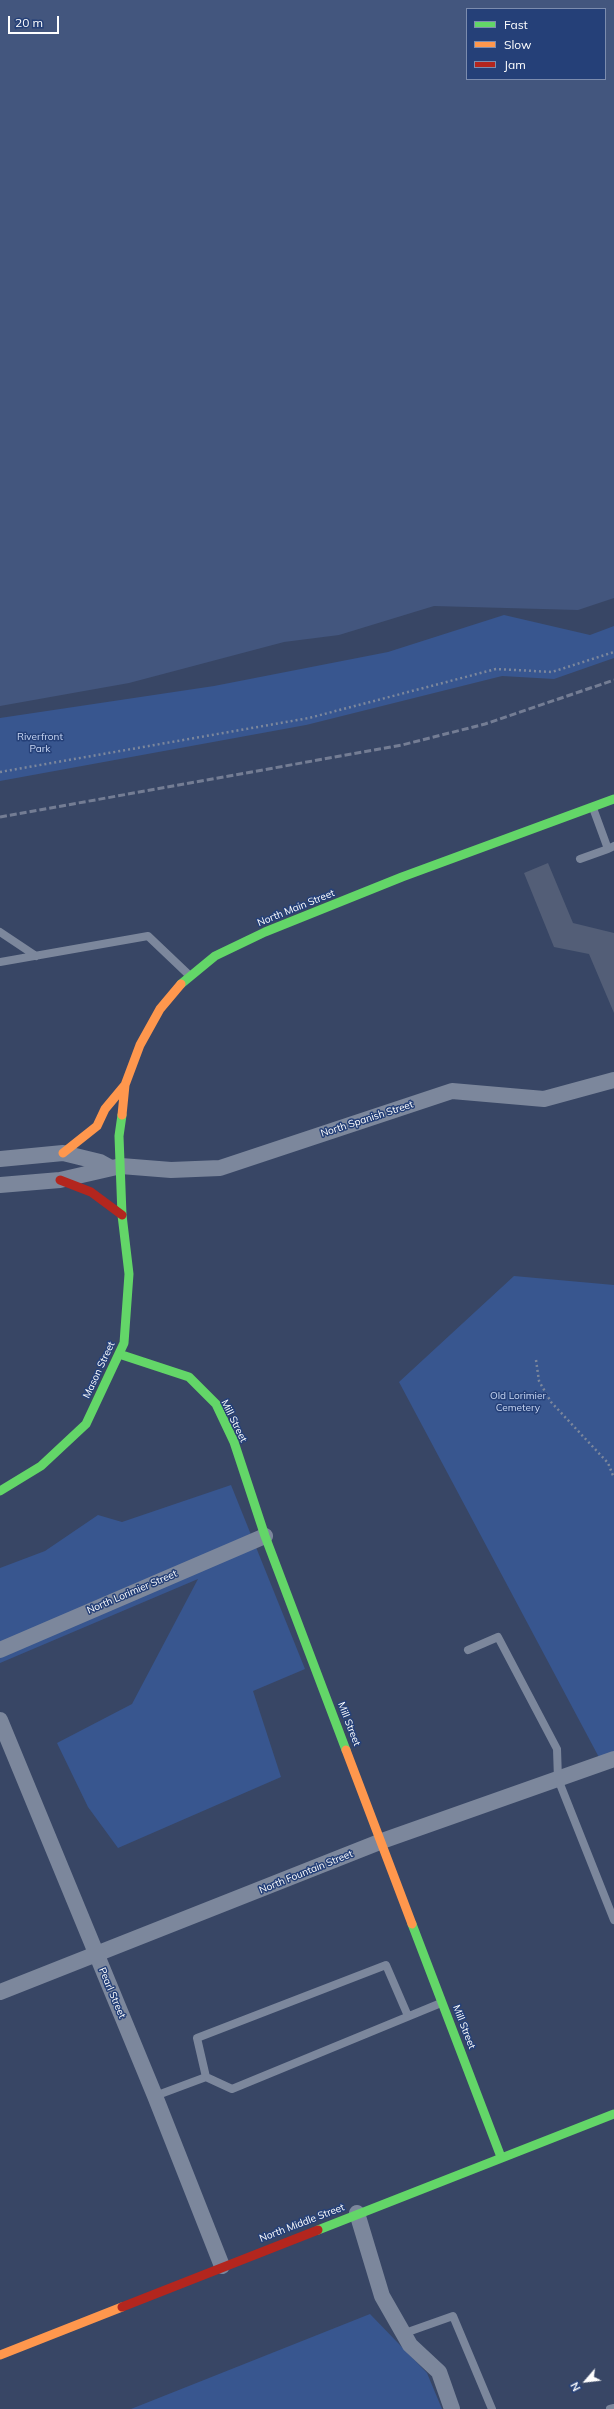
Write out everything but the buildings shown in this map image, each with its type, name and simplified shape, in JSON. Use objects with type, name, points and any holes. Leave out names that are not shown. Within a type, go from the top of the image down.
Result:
[{"type":"street","name":"North Main Street","points":[[115,1166],[125,1085],[140,1045],[160,1009],[189,976],[215,956],[265,932],[402,877],[614,799]]},
{"type":"street","name":"North Spanish Street","points":[[115,1166],[171,1170],[220,1168],[452,1091],[544,1099],[614,1080]]},
{"type":"street","points":[[62,1153],[79,1143],[94,1129],[105,1109],[125,1085]]},
{"type":"street","points":[[0,1159],[62,1153],[115,1166]]},
{"type":"street","points":[[0,1185],[60,1180],[99,1172],[115,1166]]},
{"type":"street","name":"Mason Street","points":[[0,1491],[41,1466],[86,1424],[124,1344],[129,1274],[115,1166]]},
{"type":"street","points":[[60,1180],[91,1192],[122,1215]]},
{"type":"street","name":"Mill Street","points":[[120,1354],[189,1376],[216,1404],[234,1442],[265,1536],[501,2157]]},
{"type":"street","name":"North Lorimier Street","points":[[0,1650],[265,1536]]},
{"type":"street","name":"Pearl Street","points":[[0,1720],[155,2096],[222,2266]]},
{"type":"street","name":"North Fountain Street","points":[[0,1992],[382,1841],[614,1759]]},
{"type":"street","name":"North Middle Street","points":[[0,2355],[222,2266],[614,2114]]},
{"type":"street","points":[[357,2214],[382,2296],[405,2333],[410,2345],[439,2372],[452,2409]]},
{"type":"lane","points":[[580,859],[611,847],[593,808]]},
{"type":"lane","points":[[0,932],[36,956]]},
{"type":"lane","points":[[0,962],[148,936],[189,976]]},
{"type":"lane","points":[[468,1650],[498,1638],[557,1749],[558,1779],[614,1920]]},
{"type":"lane","points":[[206,2077],[197,2038],[386,1965],[408,2016]]},
{"type":"lane","points":[[155,2096],[206,2077],[232,2089],[443,2002]]},
{"type":"lane","points":[[405,2333],[452,2316],[492,2409]]},
{"type":"lane","points":[[610,2409],[614,2408]]},
{"type":"path","points":[[0,772],[309,718],[496,669],[552,672],[614,652]]},
{"type":"path","points":[[536,1360],[539,1381],[551,1402],[608,1463],[614,1478]]},
{"type":"green space","name":"Riverfront Park","points":[[504,615],[590,635],[614,626],[614,658],[554,679],[502,676],[306,725],[0,781],[0,718],[214,686],[388,652]]},
{"type":"green space","name":"Old Lorimier Cemetery","points":[[514,1276],[614,1285],[614,1760],[602,1763],[399,1382]]},
{"type":"green space","points":[[231,1485],[305,1669],[253,1691],[281,1777],[118,1848],[88,1807],[57,1743],[132,1704],[198,1579],[0,1663],[0,1568],[45,1551],[98,1515],[122,1522]]},
{"type":"green space","points":[[370,2314],[427,2373],[442,2409],[131,2409]]},
{"type":"shaded area","points":[[0,0],[614,0],[614,598],[578,610],[434,606],[339,635],[284,642],[129,683],[0,706]]},
{"type":"railway","points":[[0,817],[402,745],[485,724],[614,680]]},
{"type":"traffic: fast","points":[[181,984],[215,956],[265,932],[402,877],[614,799]]},
{"type":"traffic: fast","points":[[0,1491],[41,1466],[86,1424],[124,1343],[129,1274],[122,1215],[119,1136],[122,1115]]},
{"type":"traffic: fast","points":[[119,1354],[189,1377],[216,1404],[234,1442],[265,1536],[346,1750]]},
{"type":"traffic: fast","points":[[412,1924],[501,2157]]},
{"type":"traffic: fast","points":[[318,2230],[614,2114]]},
{"type":"traffic: slow","points":[[122,1115],[125,1085],[140,1045],[160,1009],[181,984]]},
{"type":"traffic: slow","points":[[63,1153],[97,1126],[105,1109],[125,1085]]},
{"type":"traffic: slow","points":[[346,1750],[412,1924]]},
{"type":"traffic: slow","points":[[0,2355],[122,2307]]},
{"type":"traffic: jam","points":[[60,1180],[91,1192],[122,1215]]},
{"type":"traffic: jam","points":[[122,2307],[318,2230]]}]
